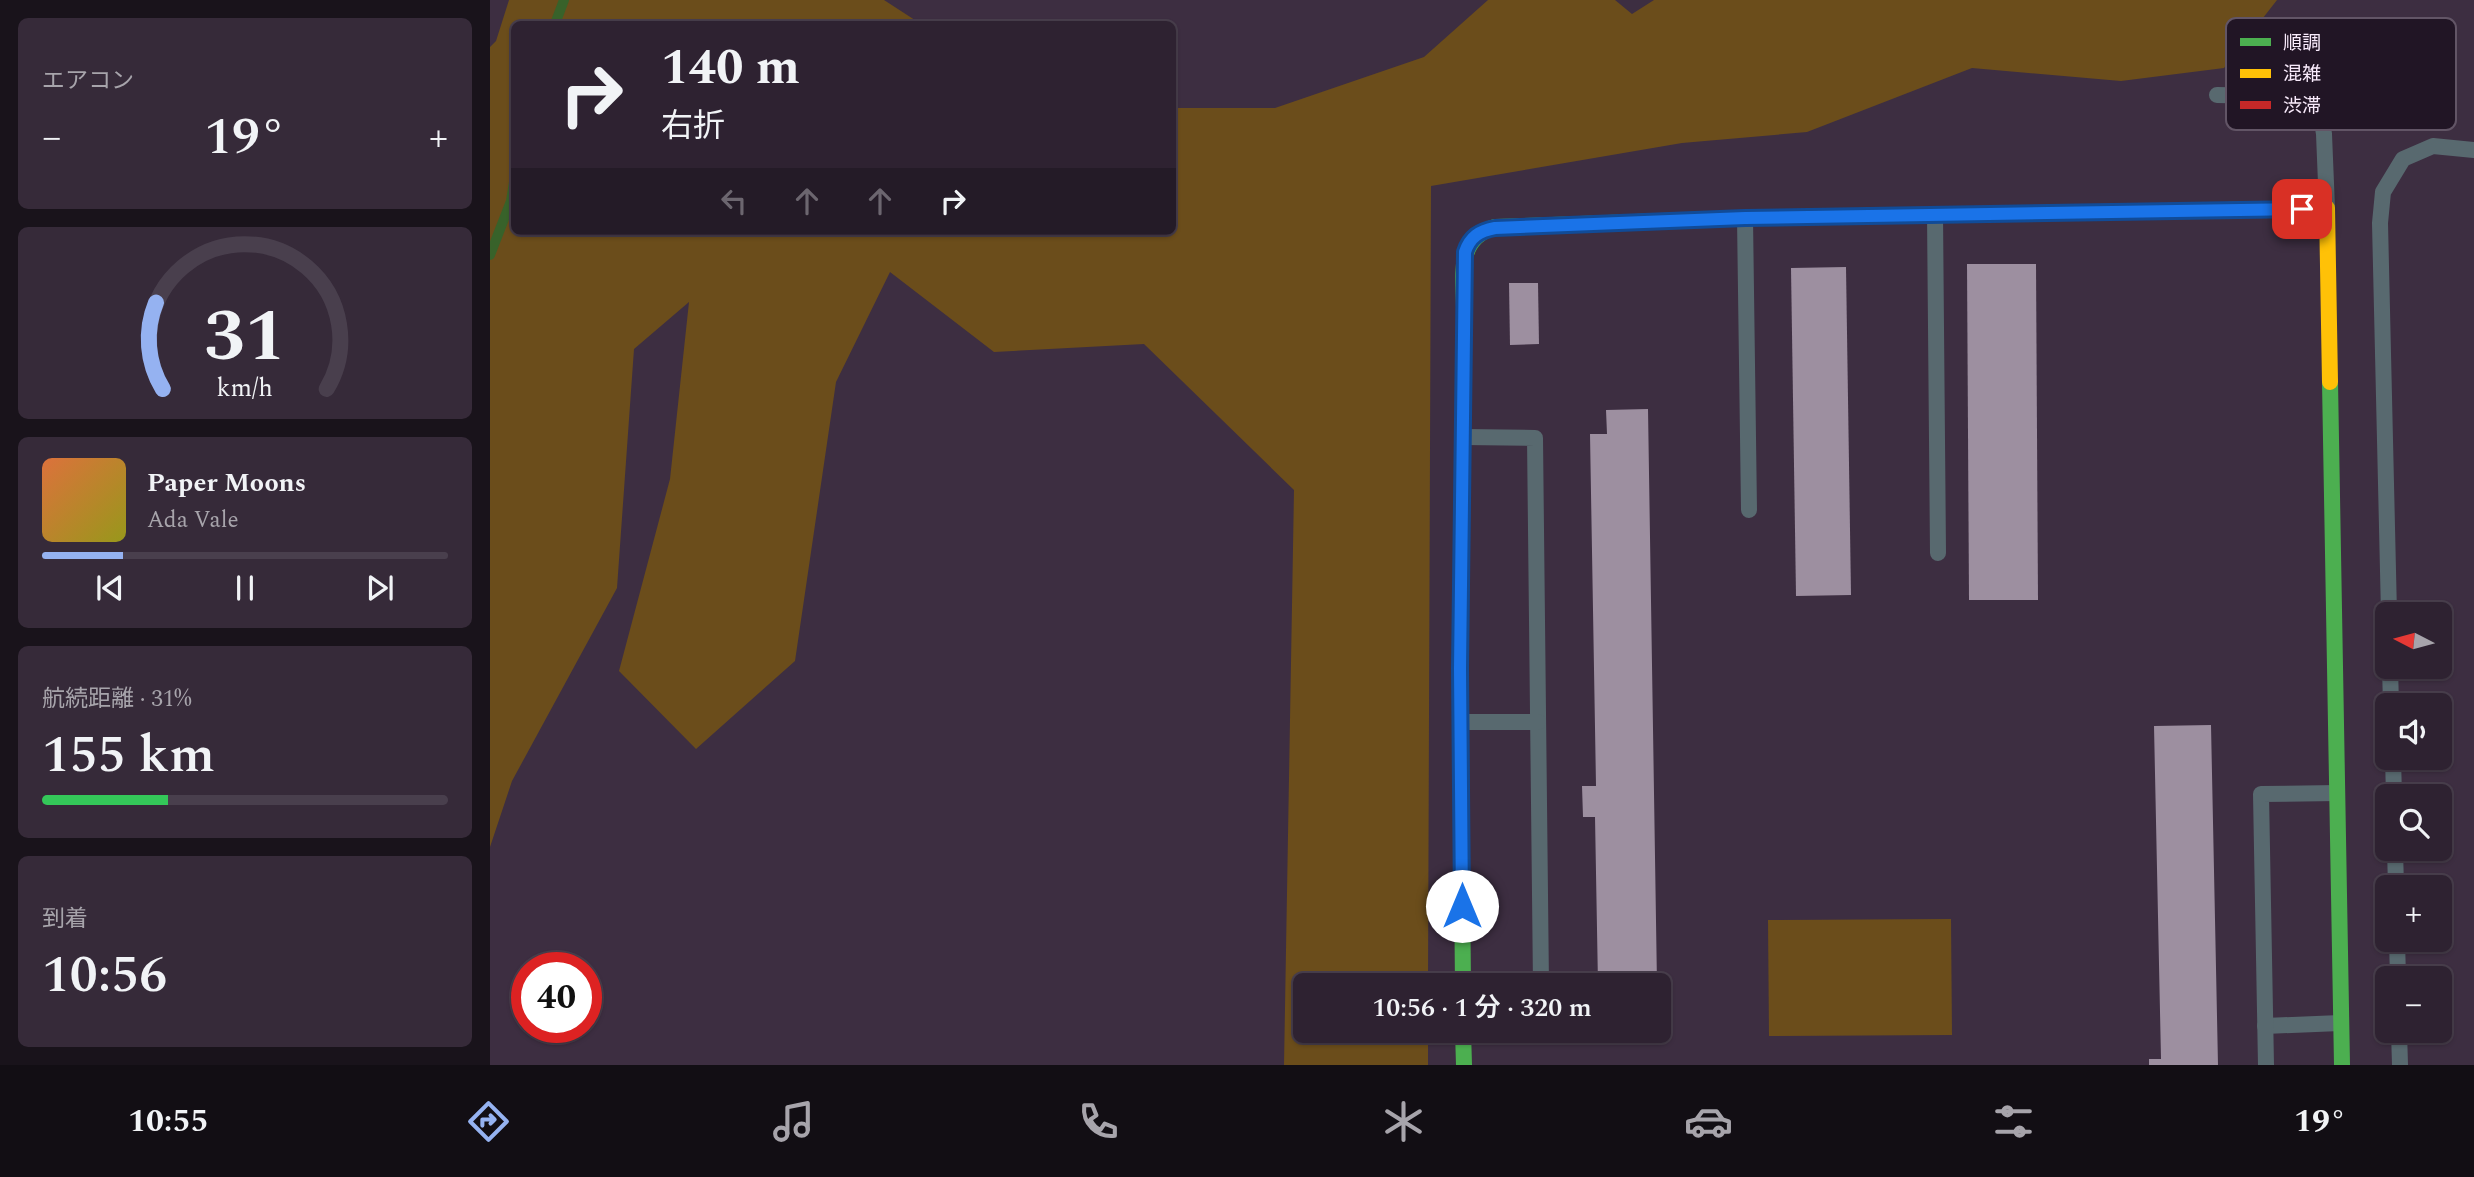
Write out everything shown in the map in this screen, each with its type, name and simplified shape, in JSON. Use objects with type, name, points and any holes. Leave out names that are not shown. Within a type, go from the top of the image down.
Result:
[{"type":"street","points":[[1462,973],[1465,252],[1469,240],[1484,230],[1495,228],[1745,218],[2327,208],[2342,1065]]},
{"type":"street","points":[[1463,1043],[1464,1065]]},
{"type":"lane","points":[[2217,95],[2226,95]]},
{"type":"lane","points":[[2323,130],[2327,208]]},
{"type":"lane","points":[[2389,602],[2379,223],[2383,192],[2403,159],[2433,146],[2474,150]]},
{"type":"lane","points":[[1936,214],[1938,553]]},
{"type":"lane","points":[[1745,218],[1749,510]]},
{"type":"lane","points":[[1464,437],[1535,438],[1541,973]]},
{"type":"lane","points":[[1461,722],[1538,722]]},
{"type":"lane","points":[[2266,1065],[2261,794],[2338,793]]},
{"type":"lane","points":[[2266,1026],[2340,1023]]},
{"type":"lane","points":[[2399,1043],[2400,1065]]},
{"type":"shaded area","points":[[509,0],[884,0],[916,21],[511,21],[511,235],[1176,235],[1176,108],[1275,108],[1424,57],[1488,0],[1615,0],[1632,14],[1654,0],[2277,0],[2263,18],[2226,18],[2224,68],[2121,81],[1972,68],[1807,132],[1682,143],[1431,186],[1428,973],[1293,973],[1293,1043],[1428,1043],[1428,1065],[1284,1065],[1294,490],[1144,344],[994,352],[890,272],[836,382],[795,661],[696,749],[619,671],[670,479],[689,302],[634,349],[617,588],[512,781],[490,847],[490,47],[496,41]]},
{"type":"shaded area","points":[[1951,919],[1952,1035],[1769,1036],[1768,920]]},
{"type":"building","points":[[1967,264],[2036,264],[2038,600],[1969,600]]},
{"type":"building","points":[[1846,267],[1851,595],[1796,596],[1791,268]]},
{"type":"building","points":[[1509,283],[1538,283],[1539,344],[1510,345]]},
{"type":"building","points":[[1648,409],[1657,973],[1598,973],[1595,817],[1583,817],[1582,786],[1596,786],[1590,434],[1607,434],[1606,410]]},
{"type":"building","points":[[2211,725],[2218,1065],[2149,1065],[2149,1059],[2161,1059],[2154,726]]},
{"type":"waterway","points":[[556,21],[564,0]]},
{"type":"waterway","points":[[490,255],[511,201]]},
{"type":"traffic: fast","points":[[1464,316],[1463,276],[1467,251],[1482,233],[1495,227],[1912,215]]},
{"type":"traffic: fast","points":[[2330,382],[2342,1065]]},
{"type":"traffic: fast","points":[[1462,527],[1460,669],[1463,973]]},
{"type":"traffic: fast","points":[[1463,1043],[1464,1065]]},
{"type":"traffic: slow","points":[[2225,210],[2327,208],[2330,382]]},
{"type":"traffic: jam","points":[[1912,215],[2225,210]]},
{"type":"traffic: jam","points":[[1462,527],[1464,316]]},
{"type":"route","points":[[1462,906],[1460,669],[1465,252],[1469,240],[1484,230],[1495,228],[1745,218],[2302,209]]}]
